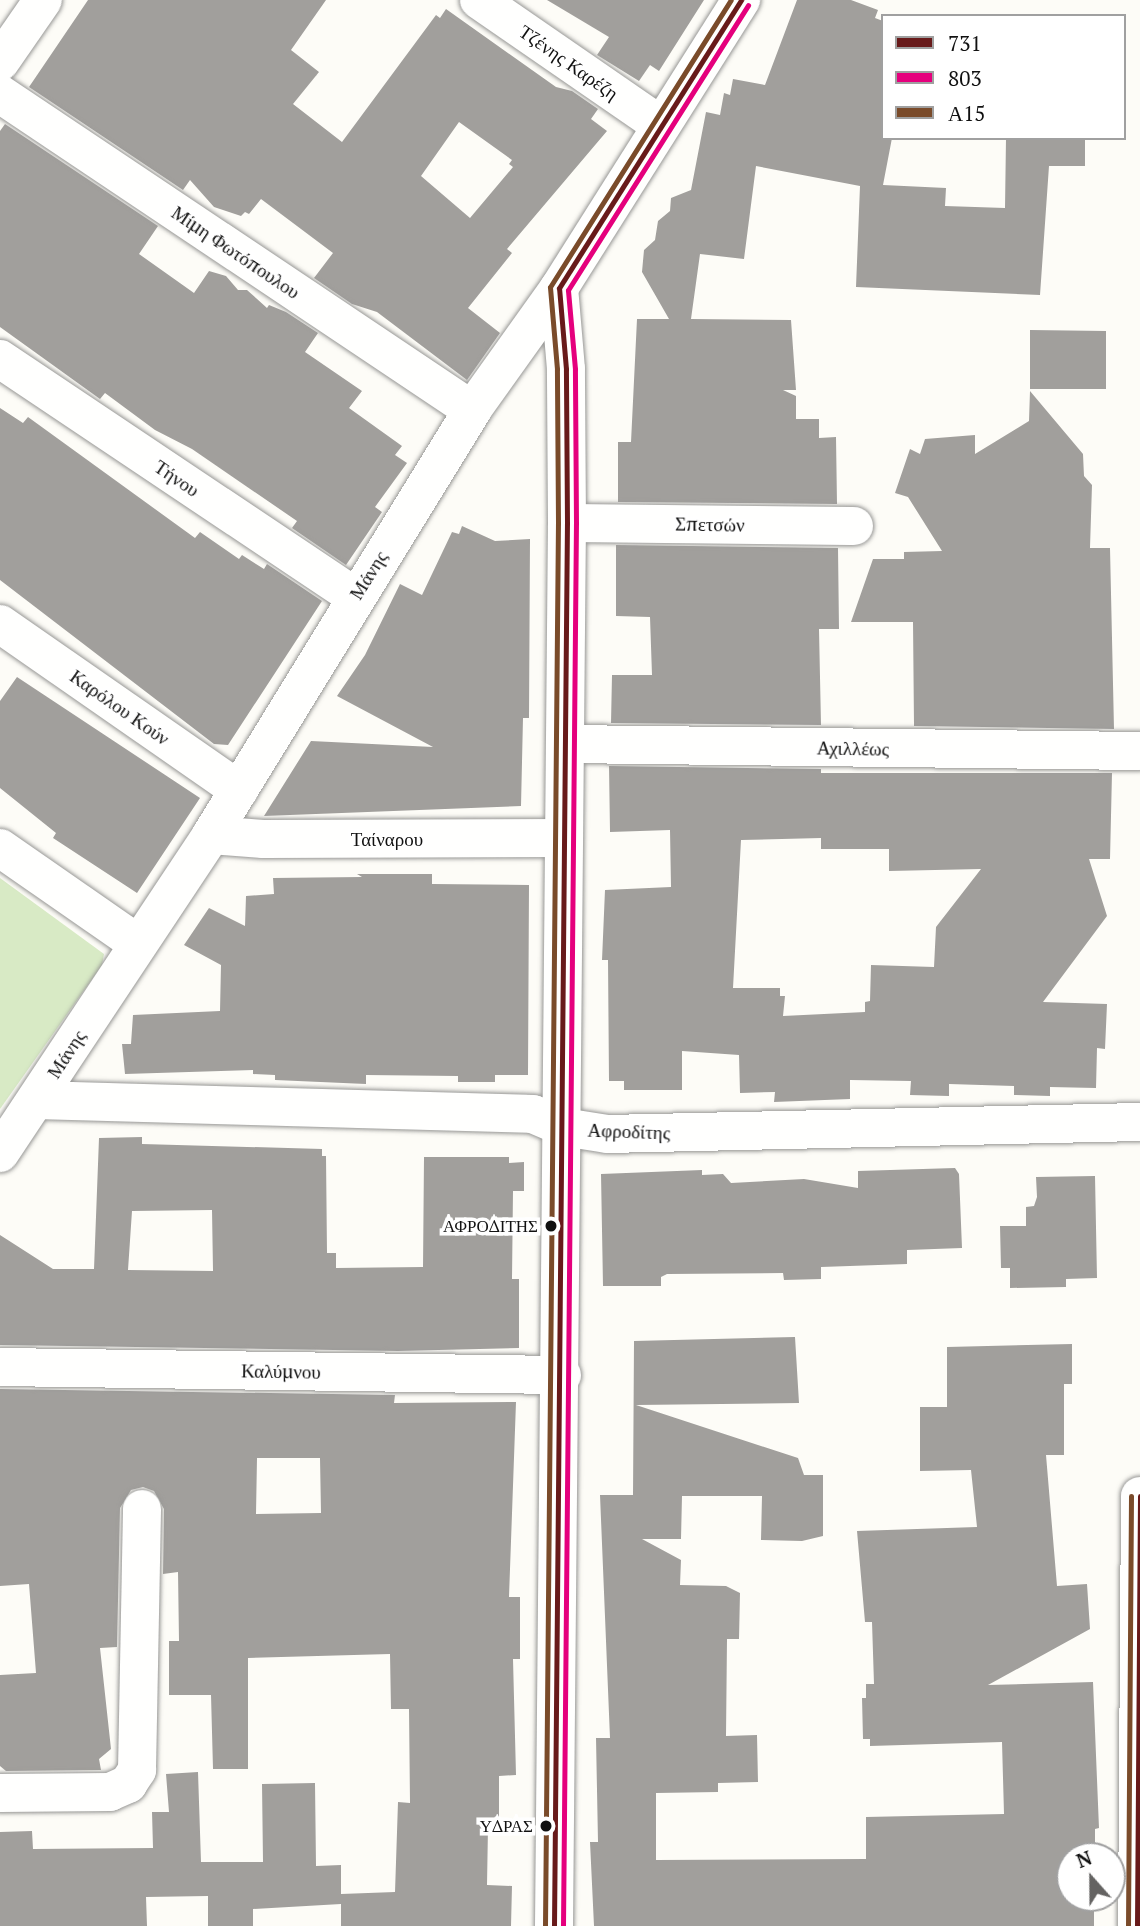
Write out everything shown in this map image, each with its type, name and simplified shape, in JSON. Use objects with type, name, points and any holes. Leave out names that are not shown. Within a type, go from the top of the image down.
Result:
[{"type":"street","points":[[0,62],[43,0]]},
{"type":"street","name":"Τζένης Καρέζη","points":[[479,0],[660,125]]},
{"type":"street","name":"Μάνης","points":[[0,1153],[211,835],[472,410],[559,288],[741,0]]},
{"type":"street","name":"Μίμη Φωτόπουλου","points":[[0,94],[472,410]]},
{"type":"street","points":[[554,1926],[562,1375],[567,523],[566,369],[559,288]]},
{"type":"street","name":"Τήνου","points":[[0,359],[355,597]]},
{"type":"street","name":"Σπετσών","points":[[567,523],[854,526]]},
{"type":"street","name":"Καρόλου Κούν","points":[[0,624],[239,790]]},
{"type":"street","name":"Αχιλλέως","points":[[566,744],[1140,751]]},
{"type":"street","name":"Ταίναρου","points":[[211,835],[263,839],[564,838]]},
{"type":"street","points":[[0,848],[138,944]]},
{"type":"street","name":"Αφροδίτης","points":[[36,1100],[533,1114],[563,1127],[607,1134],[1140,1122]]},
{"type":"street","name":"Καλύμνου","points":[[0,1367],[562,1375]]},
{"type":"street","points":[[1137,1926],[1140,1496]]},
{"type":"street","points":[[0,1793],[110,1792],[128,1784],[137,1770],[142,1509]]},
{"type":"green space","points":[[0,878],[104,954],[102,965],[0,1109]]},
{"type":"building","points":[[88,0],[326,0],[291,50],[319,72],[293,104],[342,142],[436,15],[440,18],[446,9],[556,87],[572,91],[598,109],[591,119],[607,131],[507,249],[512,253],[468,308],[500,333],[467,380],[377,312],[352,304],[314,278],[333,253],[261,199],[249,214],[245,212],[241,216],[214,207],[190,180],[183,190],[29,87]],"holes":[[[459,122],[512,160],[509,164],[513,167],[470,218],[421,176]]]},
{"type":"building","points":[[547,0],[704,0],[659,71],[650,65],[639,81],[597,55],[609,37]]},
{"type":"building","points":[[797,0],[851,0],[878,10],[875,18],[881,20],[881,140],[892,140],[883,185],[946,188],[945,206],[1005,208],[1006,140],[1085,140],[1085,166],[1049,166],[1040,295],[856,287],[860,186],[756,166],[744,259],[700,254],[691,319],[791,320],[796,390],[783,390],[796,396],[796,419],[819,419],[819,438],[836,437],[837,504],[618,502],[618,442],[631,442],[637,319],[669,319],[642,272],[644,250],[655,240],[658,221],[670,211],[671,198],[691,190],[706,112],[720,115],[724,93],[730,95],[733,79],[765,85]]},
{"type":"building","points":[[5,124],[158,226],[139,254],[194,293],[209,271],[226,276],[238,290],[247,290],[267,308],[269,305],[286,312],[318,333],[305,352],[362,391],[349,408],[402,446],[395,455],[407,463],[375,507],[382,512],[346,565],[292,528],[297,521],[192,449],[155,430],[105,393],[100,399],[0,327],[0,131]]},
{"type":"building","points":[[1030,330],[1106,331],[1106,389],[1030,389]]},
{"type":"building","points":[[1030,391],[1083,454],[1084,476],[1092,485],[1090,548],[1110,548],[1114,729],[914,726],[913,622],[851,622],[873,559],[904,559],[904,552],[942,551],[908,497],[895,493],[910,449],[920,454],[925,439],[975,435],[975,454],[1029,421]]},
{"type":"building","points":[[0,408],[23,423],[28,417],[195,538],[200,532],[239,559],[242,555],[264,569],[267,564],[322,601],[228,745],[214,744],[0,580]]},
{"type":"building","points":[[462,526],[495,541],[530,539],[529,718],[523,718],[521,806],[264,816],[311,741],[433,747],[337,696],[365,655],[400,584],[422,595],[452,532],[459,534]]},
{"type":"building","points":[[616,545],[838,548],[839,629],[819,629],[821,725],[611,723],[612,675],[652,675],[650,617],[616,616]]},
{"type":"building","points":[[17,677],[200,798],[137,893],[53,838],[56,833],[0,788],[0,701]]},
{"type":"building","points":[[609,766],[821,769],[821,773],[1112,773],[1110,859],[1089,859],[1107,916],[1043,1002],[1107,1004],[1105,1049],[1097,1048],[1096,1088],[1050,1087],[1050,1096],[1014,1095],[1014,1086],[949,1084],[949,1096],[910,1095],[911,1081],[850,1080],[850,1099],[774,1102],[775,1092],[740,1093],[739,1055],[682,1051],[682,1090],[624,1090],[624,1081],[609,1081],[608,960],[602,960],[605,890],[671,887],[670,830],[610,832]],"holes":[[[821,838],[821,849],[889,849],[889,871],[981,869],[936,927],[934,967],[871,965],[870,1001],[865,1002],[865,1012],[783,1016],[785,996],[780,996],[780,988],[733,988],[741,840]]]},
{"type":"building","points":[[357,874],[432,874],[432,884],[529,885],[528,1075],[495,1075],[495,1082],[458,1082],[458,1076],[366,1075],[366,1084],[275,1080],[275,1075],[253,1074],[253,1070],[125,1074],[122,1044],[131,1044],[133,1015],[220,1011],[221,965],[184,945],[209,908],[245,926],[246,896],[274,894],[273,878],[362,877]]},
{"type":"building","points":[[142,1137],[142,1144],[322,1149],[322,1156],[326,1156],[327,1253],[336,1253],[336,1268],[423,1267],[424,1157],[509,1157],[509,1163],[524,1162],[524,1191],[513,1191],[512,1279],[519,1279],[519,1348],[398,1351],[0,1345],[0,1235],[53,1269],[94,1269],[99,1138]],"holes":[[[212,1210],[213,1271],[128,1270],[132,1211]]]},
{"type":"building","points":[[955,1168],[959,1174],[962,1248],[907,1250],[907,1264],[821,1267],[821,1279],[784,1280],[783,1273],[667,1274],[661,1277],[661,1286],[603,1286],[601,1174],[702,1170],[702,1175],[723,1174],[731,1183],[804,1179],[858,1188],[858,1171]]},
{"type":"building","points":[[1095,1176],[1097,1278],[1066,1279],[1066,1287],[1010,1288],[1010,1268],[1001,1268],[1000,1226],[1026,1226],[1026,1207],[1034,1206],[1037,1197],[1036,1177]]},
{"type":"building","points":[[795,1337],[799,1403],[636,1405],[798,1458],[804,1475],[823,1475],[823,1536],[802,1541],[761,1540],[762,1496],[682,1496],[681,1539],[642,1539],[681,1560],[680,1585],[726,1586],[740,1593],[739,1639],[727,1639],[726,1736],[757,1735],[758,1782],[718,1783],[718,1792],[656,1793],[656,1860],[866,1859],[866,1817],[1004,1814],[1002,1742],[870,1746],[870,1739],[863,1739],[862,1698],[866,1698],[866,1684],[874,1684],[872,1622],[865,1622],[857,1531],[977,1527],[971,1470],[920,1471],[920,1407],[947,1407],[947,1347],[1072,1344],[1072,1384],[1064,1384],[1064,1455],[1046,1455],[1057,1586],[1087,1584],[1090,1629],[988,1685],[1093,1682],[1099,1828],[1095,1829],[1095,1842],[1056,1842],[1056,1912],[1094,1912],[1094,1926],[594,1926],[590,1842],[598,1842],[596,1738],[610,1738],[600,1495],[633,1495],[634,1341]]},
{"type":"building","points":[[0,1389],[395,1395],[394,1403],[516,1402],[509,1597],[520,1597],[520,1659],[513,1659],[516,1775],[499,1776],[499,1828],[488,1827],[487,1885],[512,1886],[511,1926],[341,1926],[341,1904],[253,1909],[253,1926],[208,1926],[208,1896],[146,1897],[147,1926],[0,1926],[0,1832],[32,1831],[33,1849],[153,1848],[152,1812],[169,1812],[166,1774],[198,1772],[201,1862],[263,1862],[262,1784],[315,1783],[316,1866],[341,1865],[341,1894],[395,1892],[398,1802],[410,1803],[409,1709],[391,1709],[390,1654],[248,1658],[248,1769],[213,1769],[211,1695],[169,1695],[169,1641],[179,1641],[178,1572],[163,1574],[164,1509],[154,1491],[143,1487],[131,1490],[120,1508],[117,1647],[100,1648],[111,1749],[99,1759],[101,1770],[6,1771],[0,1766],[0,1675],[36,1673],[29,1584],[0,1586]],"holes":[[[257,1458],[320,1458],[321,1513],[256,1514]]]},
{"type":"transit line","name":"Α15","points":[[545,1926],[558,523],[557,369],[550,287],[731,0]]},
{"type":"transit line","name":"731","points":[[554,1926],[567,523],[566,369],[559,288],[741,0]]},
{"type":"transit line","name":"803","points":[[563,1926],[576,523],[575,369],[568,290],[748,5]]},
{"type":"transit line","name":"Α15","points":[[1128,1926],[1131,1496]]},
{"type":"transit line","name":"731","points":[[1137,1926],[1140,1496]]},
{"type":"place","name":"ΑΦΡΟΔΙΤΗΣ","points":[[551,1226]]},
{"type":"place","name":"ΥΔΡΑΣ","points":[[546,1826]]}]
